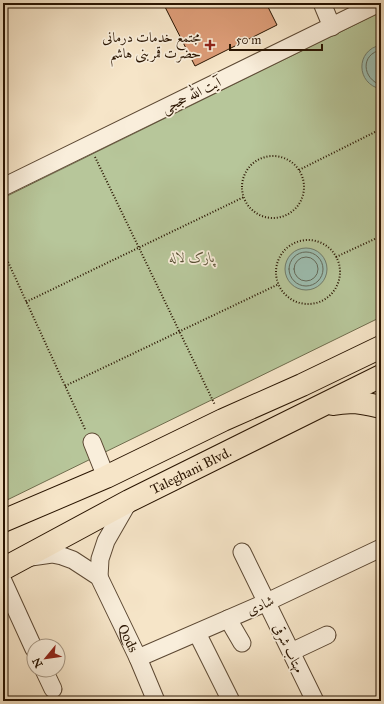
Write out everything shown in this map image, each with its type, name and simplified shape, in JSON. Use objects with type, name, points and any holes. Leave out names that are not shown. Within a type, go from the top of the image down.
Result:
[{"type":"main road","points":[[3,521],[106,477],[223,420],[356,359],[380,350]]},
{"type":"main road","points":[[356,359],[377,384]]},
{"type":"main road","name":"Taleghani Blvd.","points":[[3,569],[129,501],[316,408],[377,384]]},
{"type":"main road","points":[[316,408],[346,402],[362,402],[381,407]]},
{"type":"street","points":[[322,3],[332,27]]},
{"type":"street","name":"آیت الله حججی","points":[[3,187],[379,3]]},
{"type":"street","points":[[92,442],[106,477]]},
{"type":"street","points":[[25,557],[52,554],[62,556],[73,560],[99,577],[100,559],[106,541],[129,501]]},
{"type":"street","name":"شادی","points":[[138,658],[267,602],[381,548]]},
{"type":"street","name":"مهتاب شرقی","points":[[242,552],[315,701]]},
{"type":"street","name":"Qods","points":[[99,577],[138,658],[156,701]]},
{"type":"street","points":[[3,581],[29,638]]},
{"type":"street","points":[[228,619],[242,643]]},
{"type":"street","points":[[196,633],[231,701]]},
{"type":"street","points":[[291,652],[327,635]]},
{"type":"street","points":[[47,678],[52,689]]},
{"type":"path","points":[[299,170],[381,130]]},
{"type":"path","points":[[89,145],[223,420]]},
{"type":"path","points":[[274,156],[284,158],[292,162],[299,170],[303,179],[304,190],[301,200],[287,215],[277,218],[266,217],[257,213],[249,206],[244,197],[242,187],[248,168],[264,157],[274,156]]},
{"type":"path","points":[[26,302],[244,197]]},
{"type":"path","points":[[336,257],[381,236]]},
{"type":"path","points":[[310,240],[321,242],[330,248],[340,267],[340,277],[336,287],[330,295],[322,301],[312,304],[302,303],[292,299],[284,293],[279,284],[276,274],[277,263],[282,253],[294,243],[300,241],[310,240]]},
{"type":"path","points":[[3,251],[92,442]]},
{"type":"path","points":[[65,386],[279,284]]},
{"type":"green space","name":"پارک لاله","points":[[381,12],[381,317],[3,502],[3,198]]},
{"type":"water","points":[[381,45],[381,89],[373,86],[367,81],[363,74],[362,67],[363,60],[367,53],[373,48]]},
{"type":"water","points":[[302,248],[310,248],[318,251],[324,257],[327,269],[324,281],[318,287],[310,290],[302,290],[294,287],[288,281],[285,273],[285,265],[288,257],[294,251]]},
{"type":"building","name":"مجتمع خدمات درمانی حضرت قمربنی هاشم","points":[[163,3],[266,3],[277,25],[195,66]]},
{"type":"place","name":"مجتمع خدمات درمانی حضرت قمربنی هاشم","points":[[210,45]]}]
